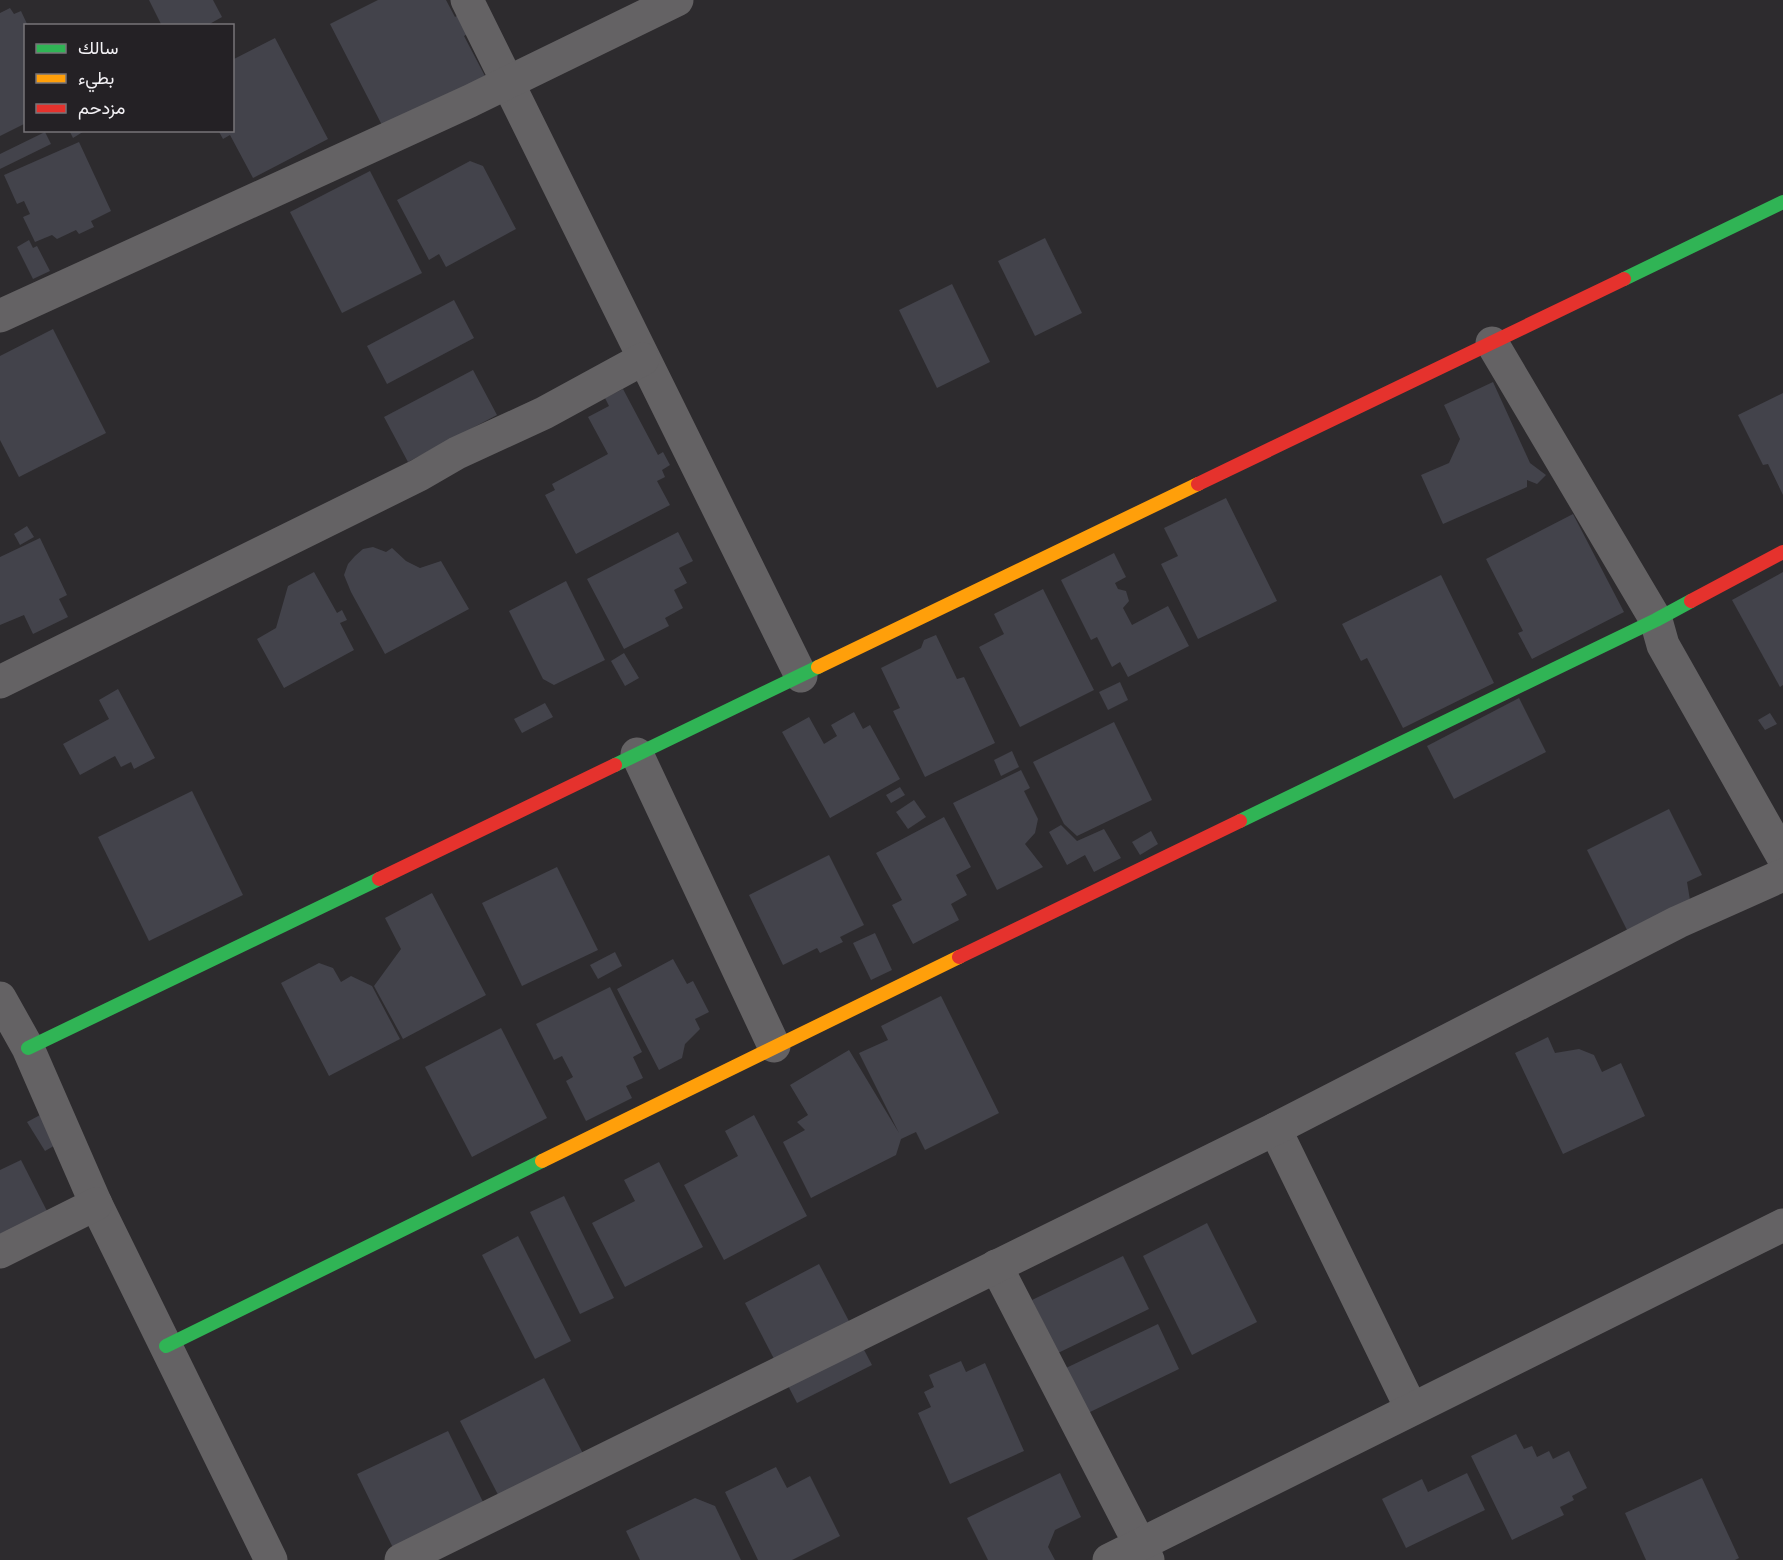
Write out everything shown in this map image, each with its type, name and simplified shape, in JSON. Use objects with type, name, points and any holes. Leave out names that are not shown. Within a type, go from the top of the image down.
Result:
[{"type":"street","points":[[467,0],[801,676]]},
{"type":"street","points":[[0,316],[508,83],[677,0]]},
{"type":"street","points":[[28,1048],[1783,202]]},
{"type":"street","points":[[1492,343],[1656,620],[1663,645],[1783,857]]},
{"type":"street","points":[[0,682],[419,475],[457,453],[544,413],[643,359]]},
{"type":"street","points":[[166,1347],[774,1046],[1656,620],[1783,552]]},
{"type":"street","points":[[637,754],[774,1046]]},
{"type":"street","points":[[401,1560],[1275,1129],[1678,922],[1783,875]]},
{"type":"street","points":[[0,998],[28,1048],[96,1204],[271,1560]]},
{"type":"street","points":[[1275,1129],[1411,1408]]},
{"type":"street","points":[[0,1252],[96,1204]]},
{"type":"street","points":[[1110,1560],[1144,1552],[1411,1408],[1783,1225]]},
{"type":"street","points":[[996,1266],[1144,1552]]},
{"type":"building","points":[[149,0],[213,0],[222,17],[210,24],[161,24]]},
{"type":"building","points":[[378,0],[446,0],[455,17],[462,13],[471,32],[464,36],[486,78],[384,129],[330,24]]},
{"type":"building","points":[[10,8],[14,14],[21,11],[27,24],[24,24],[24,124],[0,136],[0,13]]},
{"type":"building","points":[[275,38],[328,139],[253,178],[230,135],[223,139],[219,132],[234,132],[234,59]]},
{"type":"building","points":[[45,132],[51,144],[0,169],[0,154]]},
{"type":"building","points":[[70,132],[83,132],[73,138]]},
{"type":"building","points":[[79,142],[111,211],[91,221],[94,227],[79,234],[76,230],[57,239],[52,235],[35,242],[23,217],[30,214],[24,201],[17,204],[4,175]]},
{"type":"building","points":[[470,161],[483,166],[516,229],[446,267],[439,254],[429,260],[397,200]]},
{"type":"building","points":[[370,171],[422,273],[342,313],[290,212]]},
{"type":"building","points":[[1045,238],[1082,313],[1035,336],[998,261]]},
{"type":"building","points":[[29,240],[33,248],[37,246],[50,271],[33,279],[17,247]]},
{"type":"building","points":[[952,284],[990,362],[937,388],[899,310]]},
{"type":"building","points":[[454,300],[474,338],[387,384],[367,346]]},
{"type":"building","points":[[53,329],[106,433],[19,477],[0,440],[0,356]]},
{"type":"building","points":[[473,370],[497,415],[408,462],[384,417]]},
{"type":"building","points":[[1493,382],[1530,463],[1546,475],[1537,484],[1527,480],[1527,487],[1443,524],[1421,475],[1449,463],[1460,439],[1444,405]]},
{"type":"building","points":[[623,389],[658,455],[663,452],[670,465],[662,470],[665,477],[657,481],[670,505],[576,554],[545,495],[555,490],[552,484],[608,454],[588,417],[609,406],[605,398]]},
{"type":"building","points":[[1783,393],[1783,495],[1768,464],[1763,465],[1738,415]]},
{"type":"building","points":[[1226,498],[1277,601],[1198,639],[1161,564],[1178,556],[1164,528]]},
{"type":"building","points":[[1573,514],[1624,612],[1532,659],[1518,633],[1523,631],[1486,559]]},
{"type":"building","points":[[27,526],[34,537],[20,545],[14,534]]},
{"type":"building","points":[[678,532],[693,561],[679,568],[687,583],[674,590],[683,608],[665,618],[669,626],[624,649],[587,579]]},
{"type":"building","points":[[40,538],[67,595],[59,599],[68,617],[33,634],[24,615],[0,625],[0,557]]},
{"type":"building","points":[[373,547],[386,552],[392,548],[406,561],[420,568],[441,561],[469,609],[385,654],[344,575],[348,564],[355,556],[363,549]]},
{"type":"building","points":[[1114,553],[1126,577],[1115,583],[1118,589],[1126,591],[1129,601],[1123,608],[1132,625],[1168,606],[1189,646],[1128,677],[1120,662],[1112,667],[1097,637],[1091,640],[1061,580]]},
{"type":"building","points":[[314,572],[337,613],[342,610],[347,620],[340,623],[354,650],[284,688],[257,639],[276,628],[288,586]]},
{"type":"building","points":[[1783,572],[1783,685],[1780,687],[1732,600]]},
{"type":"building","points":[[1441,575],[1494,683],[1403,728],[1367,658],[1361,661],[1342,624]]},
{"type":"building","points":[[566,581],[605,660],[554,685],[543,679],[509,611]]},
{"type":"building","points":[[1043,589],[1094,690],[1020,727],[979,647],[1004,634],[994,614]]},
{"type":"building","points":[[936,635],[957,679],[964,677],[995,743],[925,777],[893,711],[900,708],[881,668],[921,648],[924,640]]},
{"type":"building","points":[[624,653],[639,678],[625,686],[611,661]]},
{"type":"building","points":[[1120,682],[1128,700],[1108,710],[1099,692]]},
{"type":"building","points":[[118,689],[155,758],[134,769],[131,762],[121,767],[115,756],[80,775],[63,744],[109,719],[99,700]]},
{"type":"building","points":[[1519,698],[1546,752],[1454,799],[1427,746]]},
{"type":"building","points":[[545,703],[553,717],[522,733],[514,719]]},
{"type":"building","points":[[854,712],[863,729],[870,725],[900,779],[830,818],[782,732],[809,717],[824,744],[837,736],[831,725]]},
{"type":"building","points":[[1770,713],[1777,724],[1765,730],[1758,720]]},
{"type":"building","points":[[1114,722],[1152,800],[1077,836],[1064,824],[1033,762]]},
{"type":"building","points":[[1012,751],[1019,767],[1001,776],[994,760]]},
{"type":"building","points":[[1021,770],[1030,788],[1024,791],[1038,819],[1035,833],[1025,844],[1043,867],[997,890],[953,803]]},
{"type":"building","points":[[900,787],[905,795],[891,803],[886,795]]},
{"type":"building","points":[[192,791],[243,895],[149,941],[98,837]]},
{"type":"building","points":[[914,800],[926,817],[908,829],[896,812]]},
{"type":"building","points":[[1669,809],[1702,875],[1687,882],[1690,900],[1634,944],[1587,850]]},
{"type":"building","points":[[944,817],[971,867],[956,875],[967,895],[951,904],[959,920],[913,944],[892,905],[902,900],[876,853]]},
{"type":"building","points":[[1061,825],[1077,841],[1104,829],[1121,858],[1094,872],[1085,855],[1067,865],[1049,832]]},
{"type":"building","points":[[1151,831],[1158,844],[1140,855],[1132,842]]},
{"type":"building","points":[[829,855],[864,925],[840,937],[843,942],[820,953],[817,948],[783,965],[749,895]]},
{"type":"building","points":[[557,867],[598,950],[522,986],[482,903]]},
{"type":"building","points":[[432,893],[486,995],[403,1039],[374,986],[401,949],[385,918]]},
{"type":"building","points":[[875,933],[892,970],[871,980],[853,943]]},
{"type":"building","points":[[615,952],[622,966],[598,979],[590,965]]},
{"type":"building","points":[[673,959],[687,984],[693,981],[709,1012],[695,1019],[700,1029],[685,1044],[682,1058],[659,1070],[617,989]]},
{"type":"building","points":[[319,963],[333,968],[341,982],[351,976],[372,986],[400,1039],[329,1076],[281,983]]},
{"type":"building","points":[[610,987],[642,1052],[633,1057],[643,1078],[626,1086],[632,1098],[586,1121],[566,1081],[573,1077],[562,1056],[554,1060],[536,1024]]},
{"type":"building","points":[[941,996],[999,1113],[925,1150],[916,1132],[901,1139],[896,1155],[811,1198],[783,1142],[805,1130],[797,1122],[808,1115],[790,1085],[849,1050],[899,1133],[859,1053],[888,1040],[881,1026]]},
{"type":"building","points":[[501,1028],[547,1118],[472,1157],[425,1067]]},
{"type":"building","points":[[1548,1037],[1555,1053],[1579,1049],[1594,1055],[1602,1072],[1621,1063],[1645,1116],[1563,1154],[1515,1053]]},
{"type":"building","points":[[42,1114],[59,1143],[45,1151],[27,1122]]},
{"type":"building","points":[[754,1115],[807,1216],[724,1260],[684,1185],[738,1156],[725,1131]]},
{"type":"building","points":[[21,1160],[48,1213],[0,1236],[0,1170]]},
{"type":"building","points":[[659,1162],[703,1247],[625,1287],[592,1223],[635,1201],[624,1180]]},
{"type":"building","points":[[564,1196],[614,1298],[580,1314],[530,1212]]},
{"type":"building","points":[[1207,1223],[1257,1322],[1192,1355],[1143,1256]]},
{"type":"building","points":[[518,1236],[571,1341],[535,1359],[482,1255]]},
{"type":"building","points":[[1123,1256],[1149,1309],[1058,1353],[1032,1300]]},
{"type":"building","points":[[819,1264],[872,1365],[797,1403],[745,1303]]},
{"type":"building","points":[[1158,1324],[1179,1369],[1088,1413],[1066,1368]]},
{"type":"building","points":[[961,1361],[966,1372],[985,1363],[1024,1451],[950,1484],[918,1413],[931,1407],[924,1392],[934,1387],[929,1375]]},
{"type":"building","points":[[544,1378],[594,1475],[510,1518],[460,1421]]},
{"type":"building","points":[[448,1431],[487,1510],[396,1554],[357,1474]]},
{"type":"building","points":[[1516,1434],[1524,1449],[1532,1446],[1537,1457],[1549,1451],[1553,1459],[1569,1451],[1587,1488],[1572,1496],[1574,1500],[1560,1507],[1564,1515],[1512,1540],[1471,1456]]},
{"type":"building","points":[[776,1467],[787,1488],[810,1476],[840,1536],[792,1560],[758,1560],[725,1492]]},
{"type":"building","points":[[1060,1473],[1081,1517],[1055,1530],[1048,1547],[1055,1560],[988,1560],[967,1518]]},
{"type":"building","points":[[1467,1473],[1485,1510],[1406,1548],[1382,1499],[1422,1479],[1428,1492]]},
{"type":"building","points":[[1702,1478],[1739,1558],[1735,1560],[1646,1560],[1625,1513]]},
{"type":"building","points":[[695,1498],[715,1506],[741,1560],[640,1560],[626,1531]]},
{"type":"traffic: fast","points":[[1624,279],[1783,202]]},
{"type":"traffic: fast","points":[[1240,821],[1691,601]]},
{"type":"traffic: fast","points":[[615,765],[818,667]]},
{"type":"traffic: fast","points":[[28,1048],[379,879]]},
{"type":"traffic: fast","points":[[166,1346],[542,1161]]},
{"type":"traffic: slow","points":[[818,667],[1198,484]]},
{"type":"traffic: slow","points":[[542,1161],[959,957]]},
{"type":"traffic: jam","points":[[1198,484],[1624,279]]},
{"type":"traffic: jam","points":[[1691,601],[1783,552]]},
{"type":"traffic: jam","points":[[379,879],[615,765]]},
{"type":"traffic: jam","points":[[959,957],[1240,821]]}]
